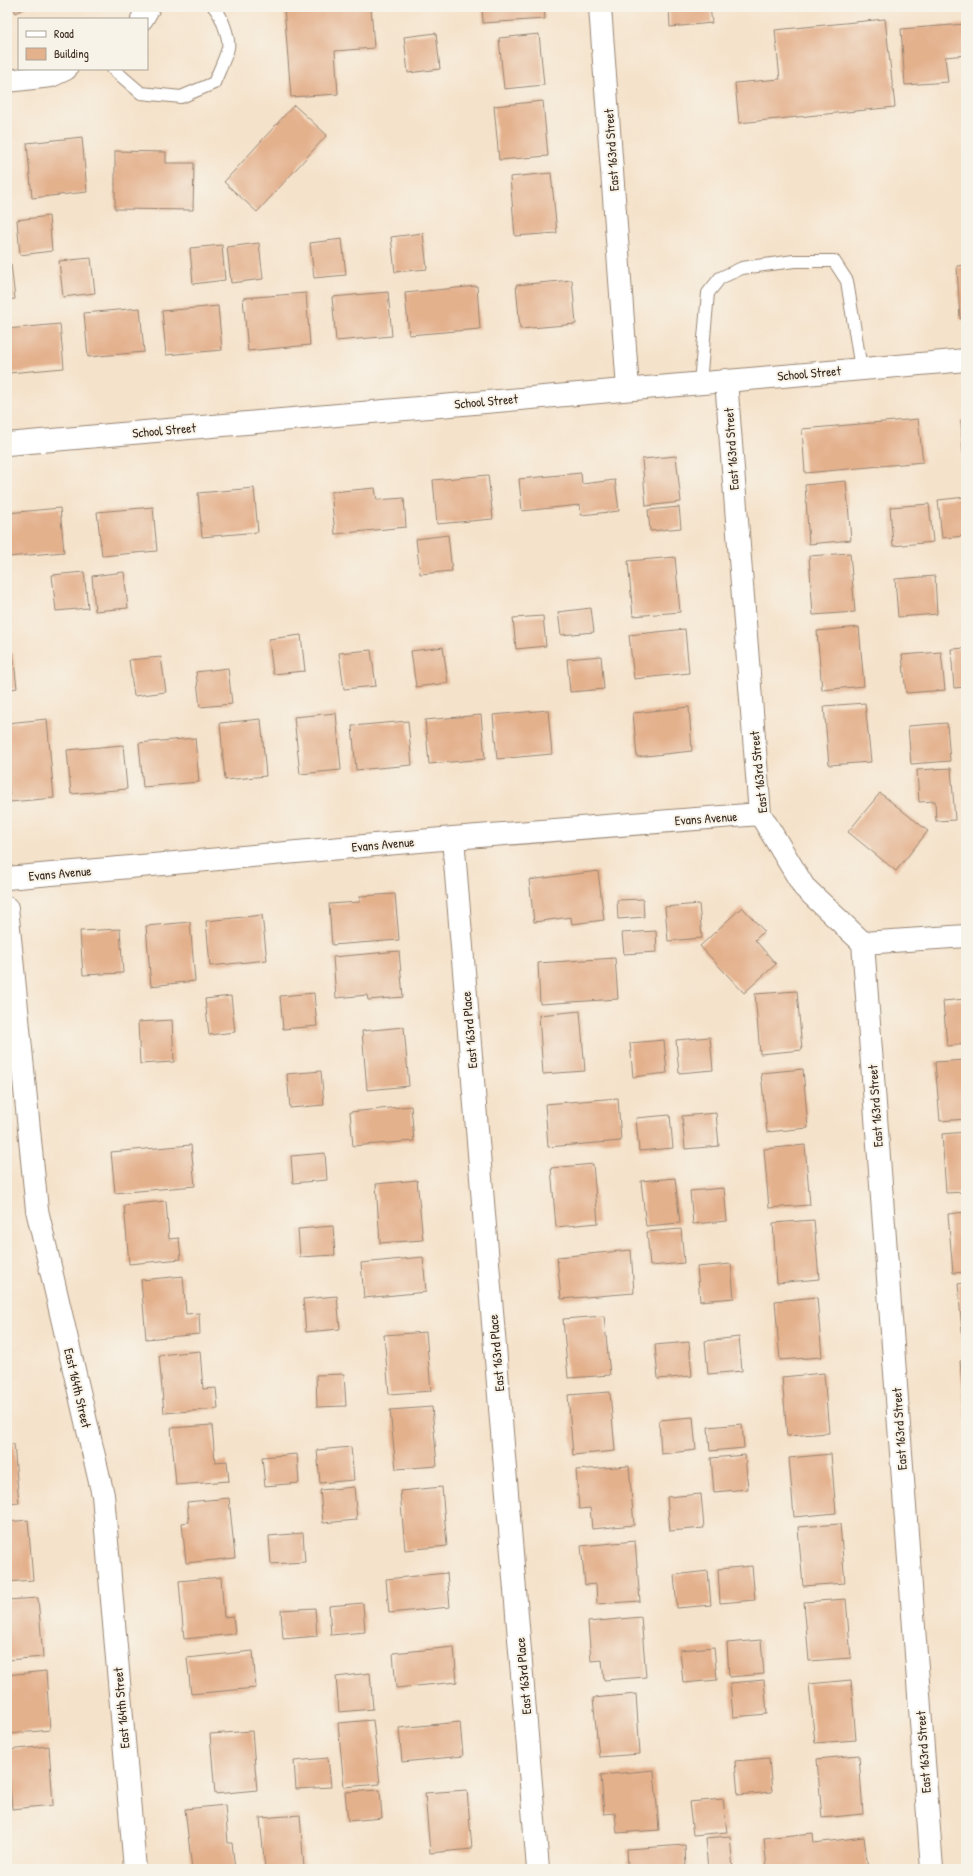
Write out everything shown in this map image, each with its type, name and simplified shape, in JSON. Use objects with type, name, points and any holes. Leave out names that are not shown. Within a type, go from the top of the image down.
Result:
[{"type":"street","points":[[143,18],[149,7]]},
{"type":"street","name":"East 163rd Street","points":[[600,7],[628,389]]},
{"type":"street","points":[[7,81],[50,76],[64,70]]},
{"type":"street","name":"School Street","points":[[7,444],[966,360]]},
{"type":"street","name":"East 163rd Street","points":[[726,380],[760,814],[804,887],[863,943],[932,1869]]},
{"type":"street","name":"Evans Avenue","points":[[7,878],[453,838],[760,814]]},
{"type":"street","name":"East 163rd Place","points":[[453,838],[538,1869]]},
{"type":"street","name":"East 164th Street","points":[[7,908],[37,1210],[103,1495],[135,1869]]},
{"type":"street","points":[[863,943],[966,936]]},
{"type":"lane","points":[[114,70],[141,93],[181,97],[214,83],[228,46],[225,28],[218,11],[214,7]]},
{"type":"lane","points":[[700,383],[708,293],[720,278],[742,268],[794,262],[834,261],[847,281],[861,369]]},
{"type":"building","points":[[13,7],[27,7],[16,13]]},
{"type":"building","points":[[284,7],[371,7],[374,48],[335,51],[338,94],[291,97]]},
{"type":"building","points":[[482,7],[544,7],[545,19],[483,23]]},
{"type":"building","points":[[669,7],[710,7],[712,23],[670,27]]},
{"type":"building","points":[[885,19],[895,107],[739,123],[735,83],[780,79],[775,30]]},
{"type":"building","points":[[966,24],[966,55],[945,57],[948,82],[905,85],[901,29]]},
{"type":"building","points":[[436,33],[440,69],[408,73],[404,37]]},
{"type":"building","points":[[539,34],[544,85],[504,89],[499,38]]},
{"type":"building","points":[[543,101],[548,156],[499,160],[494,106]]},
{"type":"building","points":[[294,105],[327,135],[257,212],[224,182]]},
{"type":"building","points":[[82,137],[87,192],[32,198],[27,143]]},
{"type":"building","points":[[115,151],[166,152],[166,163],[194,163],[193,210],[115,209]]},
{"type":"building","points":[[551,173],[557,233],[515,236],[510,177]]},
{"type":"building","points":[[49,216],[52,251],[20,255],[17,220]]},
{"type":"building","points":[[7,222],[10,240],[7,240]]},
{"type":"building","points":[[423,233],[427,269],[395,272],[391,237]]},
{"type":"building","points":[[342,239],[346,275],[314,278],[310,243]]},
{"type":"building","points":[[259,243],[263,279],[231,283],[227,247]]},
{"type":"building","points":[[222,245],[225,280],[193,284],[190,248]]},
{"type":"building","points":[[91,258],[95,293],[63,297],[59,261]]},
{"type":"building","points":[[7,264],[11,264],[15,299],[7,300]]},
{"type":"building","points":[[966,265],[966,319],[960,319],[957,266]]},
{"type":"building","points":[[572,280],[576,324],[520,329],[516,285]]},
{"type":"building","points":[[477,286],[480,329],[409,335],[405,293]]},
{"type":"building","points":[[388,292],[392,336],[336,341],[332,297]]},
{"type":"building","points":[[306,293],[310,345],[248,351],[243,298]]},
{"type":"building","points":[[218,306],[222,350],[166,355],[162,311]]},
{"type":"building","points":[[140,308],[144,352],[88,357],[84,313]]},
{"type":"building","points":[[60,324],[64,368],[9,373],[7,329]]},
{"type":"building","points":[[918,419],[923,462],[805,473],[802,429]]},
{"type":"building","points":[[961,420],[966,420],[966,453],[963,453]]},
{"type":"building","points":[[676,456],[681,502],[646,506],[642,459]]},
{"type":"building","points":[[581,473],[582,484],[615,480],[619,511],[581,515],[580,505],[522,511],[519,479]]},
{"type":"building","points":[[488,475],[493,519],[437,524],[433,480]]},
{"type":"building","points":[[846,481],[851,540],[809,544],[805,485]]},
{"type":"building","points":[[254,488],[258,532],[202,537],[198,493]]},
{"type":"building","points":[[375,488],[377,500],[404,498],[406,527],[335,534],[331,492]]},
{"type":"building","points":[[966,497],[966,536],[942,538],[938,500]]},
{"type":"building","points":[[929,504],[933,542],[893,546],[890,507]]},
{"type":"building","points":[[153,507],[157,551],[102,556],[97,512]]},
{"type":"building","points":[[679,507],[681,528],[650,531],[648,510]]},
{"type":"building","points":[[60,508],[64,552],[7,557],[7,513]]},
{"type":"building","points":[[448,535],[452,571],[420,574],[416,539]]},
{"type":"building","points":[[850,553],[855,612],[813,615],[809,556]]},
{"type":"building","points":[[675,557],[680,612],[633,616],[628,561]]},
{"type":"building","points":[[84,572],[88,608],[56,611],[52,575]]},
{"type":"building","points":[[124,572],[128,608],[95,611],[92,576]]},
{"type":"building","points":[[935,576],[937,614],[898,617],[895,579]]},
{"type":"building","points":[[591,608],[594,632],[561,635],[558,612]]},
{"type":"building","points":[[543,616],[546,646],[516,649],[513,618]]},
{"type":"building","points":[[859,627],[864,686],[822,690],[817,631]]},
{"type":"building","points":[[685,629],[689,673],[634,679],[629,635]]},
{"type":"building","points":[[301,635],[305,671],[273,674],[269,639]]},
{"type":"building","points":[[443,647],[448,683],[416,687],[411,651]]},
{"type":"building","points":[[966,648],[966,687],[954,688],[951,649]]},
{"type":"building","points":[[371,650],[376,686],[344,689],[339,653]]},
{"type":"building","points":[[941,652],[945,690],[906,693],[902,655]]},
{"type":"building","points":[[7,653],[13,653],[17,688],[7,690]]},
{"type":"building","points":[[601,656],[604,689],[570,692],[567,659]]},
{"type":"building","points":[[161,657],[166,692],[134,696],[129,660]]},
{"type":"building","points":[[228,668],[232,704],[200,707],[196,672]]},
{"type":"building","points":[[865,703],[871,762],[829,765],[824,706]]},
{"type":"building","points":[[689,707],[692,751],[637,757],[633,713]]},
{"type":"building","points":[[548,710],[552,754],[497,759],[493,715]]},
{"type":"building","points":[[336,713],[341,770],[300,774],[294,717]]},
{"type":"building","points":[[481,715],[485,759],[429,764],[425,720]]},
{"type":"building","points":[[47,719],[54,798],[10,802],[7,770],[7,723]]},
{"type":"building","points":[[261,719],[266,776],[225,780],[220,723]]},
{"type":"building","points":[[408,721],[412,765],[356,770],[352,726]]},
{"type":"building","points":[[947,723],[950,761],[911,764],[908,726]]},
{"type":"building","points":[[195,738],[199,782],[143,787],[139,743]]},
{"type":"building","points":[[123,745],[127,789],[71,794],[67,750]]},
{"type":"building","points":[[951,768],[955,820],[936,821],[935,801],[919,802],[917,770]]},
{"type":"building","points":[[880,793],[928,831],[896,871],[848,832]]},
{"type":"building","points":[[598,871],[604,920],[572,924],[571,917],[534,922],[529,880]]},
{"type":"building","points":[[395,894],[399,940],[332,945],[329,904],[360,902],[360,896]]},
{"type":"building","points":[[643,899],[644,917],[618,919],[617,900]]},
{"type":"building","points":[[699,904],[702,938],[668,941],[665,907]]},
{"type":"building","points":[[742,907],[764,931],[755,940],[776,964],[744,993],[700,946]]},
{"type":"building","points":[[262,915],[267,960],[210,966],[206,921]]},
{"type":"building","points":[[190,922],[195,981],[151,986],[146,926]]},
{"type":"building","points":[[120,929],[123,973],[83,975],[80,931]]},
{"type":"building","points":[[656,931],[657,952],[624,954],[622,933]]},
{"type":"building","points":[[399,951],[403,997],[368,1000],[367,995],[336,998],[333,957]]},
{"type":"building","points":[[615,958],[618,999],[540,1004],[538,963]]},
{"type":"building","points":[[797,991],[802,1050],[760,1054],[755,994]]},
{"type":"building","points":[[314,993],[317,1026],[283,1029],[280,996]]},
{"type":"building","points":[[231,996],[235,1032],[209,1035],[205,999]]},
{"type":"building","points":[[966,999],[966,1044],[947,1046],[943,1001]]},
{"type":"building","points":[[580,1011],[585,1071],[543,1074],[539,1015]]},
{"type":"building","points":[[172,1020],[174,1062],[140,1064],[138,1022]]},
{"type":"building","points":[[404,1027],[409,1086],[367,1090],[362,1031]]},
{"type":"building","points":[[710,1037],[713,1070],[679,1073],[676,1040]]},
{"type":"building","points":[[664,1040],[667,1073],[633,1077],[630,1043]]},
{"type":"building","points":[[966,1060],[966,1119],[940,1121],[935,1062]]},
{"type":"building","points":[[803,1069],[808,1128],[767,1132],[761,1073]]},
{"type":"building","points":[[321,1071],[324,1105],[290,1108],[287,1074]]},
{"type":"building","points":[[618,1098],[621,1141],[548,1147],[545,1104]]},
{"type":"building","points":[[411,1106],[414,1141],[353,1146],[350,1112]]},
{"type":"building","points":[[716,1113],[719,1146],[685,1149],[682,1116]]},
{"type":"building","points":[[670,1115],[673,1148],[639,1151],[636,1118]]},
{"type":"building","points":[[966,1132],[966,1192],[946,1193],[942,1134]]},
{"type":"building","points":[[191,1145],[195,1186],[115,1193],[111,1152]]},
{"type":"building","points":[[805,1145],[810,1205],[769,1208],[764,1149]]},
{"type":"building","points":[[325,1153],[327,1180],[293,1183],[291,1156]]},
{"type":"building","points":[[593,1164],[598,1223],[556,1227],[551,1168]]},
{"type":"building","points":[[675,1178],[680,1223],[646,1226],[641,1181]]},
{"type":"building","points":[[417,1180],[423,1240],[380,1243],[376,1184]]},
{"type":"building","points":[[724,1188],[727,1221],[693,1224],[690,1191]]},
{"type":"building","points":[[166,1201],[169,1239],[179,1238],[181,1259],[129,1264],[124,1205]]},
{"type":"building","points":[[966,1212],[966,1272],[953,1273],[948,1214]]},
{"type":"building","points":[[814,1220],[819,1279],[777,1283],[773,1223]]},
{"type":"building","points":[[333,1226],[335,1255],[300,1257],[298,1229]]},
{"type":"building","points":[[681,1229],[684,1263],[650,1266],[647,1232]]},
{"type":"building","points":[[631,1250],[634,1293],[561,1299],[557,1257]]},
{"type":"building","points":[[423,1257],[426,1292],[364,1298],[361,1263]]},
{"type":"building","points":[[731,1264],[734,1298],[700,1301],[697,1267]]},
{"type":"building","points":[[183,1276],[186,1314],[199,1313],[200,1334],[146,1339],[141,1280]]},
{"type":"building","points":[[966,1283],[966,1343],[963,1343],[958,1284]]},
{"type":"building","points":[[337,1296],[340,1329],[306,1332],[303,1299]]},
{"type":"building","points":[[817,1297],[822,1357],[780,1360],[775,1301]]},
{"type":"building","points":[[604,1316],[610,1375],[568,1378],[563,1319]]},
{"type":"building","points":[[426,1332],[431,1391],[389,1394],[384,1335]]},
{"type":"building","points":[[739,1337],[742,1371],[708,1374],[705,1341]]},
{"type":"building","points":[[689,1342],[692,1376],[658,1379],[655,1345]]},
{"type":"building","points":[[200,1351],[203,1389],[216,1388],[218,1409],[164,1413],[159,1355]]},
{"type":"building","points":[[966,1360],[966,1418],[965,1418],[960,1361]]},
{"type":"building","points":[[824,1373],[829,1433],[787,1436],[782,1377]]},
{"type":"building","points":[[344,1374],[346,1406],[317,1407],[316,1375]]},
{"type":"building","points":[[610,1392],[615,1451],[573,1455],[568,1395]]},
{"type":"building","points":[[432,1407],[437,1466],[396,1469],[390,1410]]},
{"type":"building","points":[[693,1417],[696,1450],[661,1454],[659,1420]]},
{"type":"building","points":[[742,1424],[744,1448],[710,1451],[708,1427]]},
{"type":"building","points":[[212,1425],[215,1462],[227,1461],[229,1481],[176,1485],[171,1428]]},
{"type":"building","points":[[7,1444],[14,1444],[19,1503],[7,1504]]},
{"type":"building","points":[[351,1447],[354,1480],[320,1483],[317,1450]]},
{"type":"building","points":[[297,1454],[299,1483],[265,1486],[262,1457]]},
{"type":"building","points":[[831,1454],[836,1513],[794,1517],[789,1458]]},
{"type":"building","points":[[745,1455],[748,1489],[714,1492],[711,1458]]},
{"type":"building","points":[[629,1466],[634,1525],[592,1529],[590,1508],[579,1509],[576,1470]]},
{"type":"building","points":[[354,1487],[357,1520],[323,1523],[320,1490]]},
{"type":"building","points":[[442,1487],[447,1546],[405,1550],[400,1491]]},
{"type":"building","points":[[701,1494],[704,1528],[670,1531],[667,1497]]},
{"type":"building","points":[[229,1498],[235,1558],[186,1563],[182,1523],[189,1522],[187,1502]]},
{"type":"building","points":[[28,1520],[33,1580],[7,1582],[7,1522]]},
{"type":"building","points":[[840,1524],[845,1583],[803,1586],[798,1527]]},
{"type":"building","points":[[303,1533],[305,1562],[271,1564],[269,1536]]},
{"type":"building","points":[[635,1541],[640,1601],[597,1604],[596,1584],[585,1585],[581,1546]]},
{"type":"building","points":[[752,1566],[755,1600],[720,1603],[718,1569]]},
{"type":"building","points":[[708,1571],[711,1605],[677,1608],[674,1575]]},
{"type":"building","points":[[447,1573],[450,1607],[389,1613],[386,1579]]},
{"type":"building","points":[[221,1577],[224,1617],[233,1616],[235,1634],[184,1639],[179,1581]]},
{"type":"building","points":[[38,1598],[43,1657],[7,1660],[7,1600]]},
{"type":"building","points":[[846,1599],[851,1658],[809,1661],[804,1602]]},
{"type":"building","points":[[363,1603],[365,1632],[331,1635],[329,1606]]},
{"type":"building","points":[[315,1608],[317,1636],[283,1639],[281,1610]]},
{"type":"building","points":[[641,1617],[646,1677],[604,1680],[602,1660],[591,1661],[588,1622]]},
{"type":"building","points":[[761,1640],[764,1674],[729,1677],[727,1643]]},
{"type":"building","points":[[454,1647],[457,1682],[396,1688],[393,1653]]},
{"type":"building","points":[[714,1647],[717,1680],[683,1683],[680,1650]]},
{"type":"building","points":[[253,1651],[256,1688],[191,1694],[187,1658]]},
{"type":"building","points":[[46,1671],[50,1730],[9,1734],[7,1675]]},
{"type":"building","points":[[370,1673],[373,1709],[339,1712],[336,1677]]},
{"type":"building","points":[[764,1680],[767,1714],[733,1717],[730,1683]]},
{"type":"building","points":[[851,1680],[856,1740],[815,1743],[809,1684]]},
{"type":"building","points":[[636,1694],[640,1754],[599,1757],[593,1698]]},
{"type":"building","points":[[373,1720],[380,1784],[344,1787],[338,1723]]},
{"type":"building","points":[[460,1722],[463,1756],[402,1762],[399,1728]]},
{"type":"building","points":[[252,1731],[257,1790],[215,1794],[210,1734]]},
{"type":"building","points":[[49,1746],[53,1805],[12,1809],[7,1750]]},
{"type":"building","points":[[859,1755],[863,1814],[822,1818],[817,1759]]},
{"type":"building","points":[[328,1758],[331,1787],[296,1789],[294,1761]]},
{"type":"building","points":[[769,1758],[772,1792],[738,1795],[735,1761]]},
{"type":"building","points":[[654,1770],[659,1830],[617,1833],[615,1813],[604,1814],[601,1775]]},
{"type":"building","points":[[380,1790],[382,1818],[348,1821],[345,1792]]},
{"type":"building","points":[[467,1790],[472,1849],[430,1853],[425,1793]]},
{"type":"building","points":[[723,1799],[727,1832],[693,1835],[689,1802]]},
{"type":"building","points":[[225,1805],[228,1843],[232,1843],[235,1869],[192,1869],[185,1809]]},
{"type":"building","points":[[300,1815],[304,1869],[265,1869],[260,1818]]},
{"type":"building","points":[[813,1833],[814,1843],[864,1837],[868,1869],[767,1869],[764,1838]]},
{"type":"building","points":[[730,1836],[733,1869],[708,1869],[705,1838]]},
{"type":"building","points":[[685,1845],[686,1869],[628,1869],[627,1849]]}]
